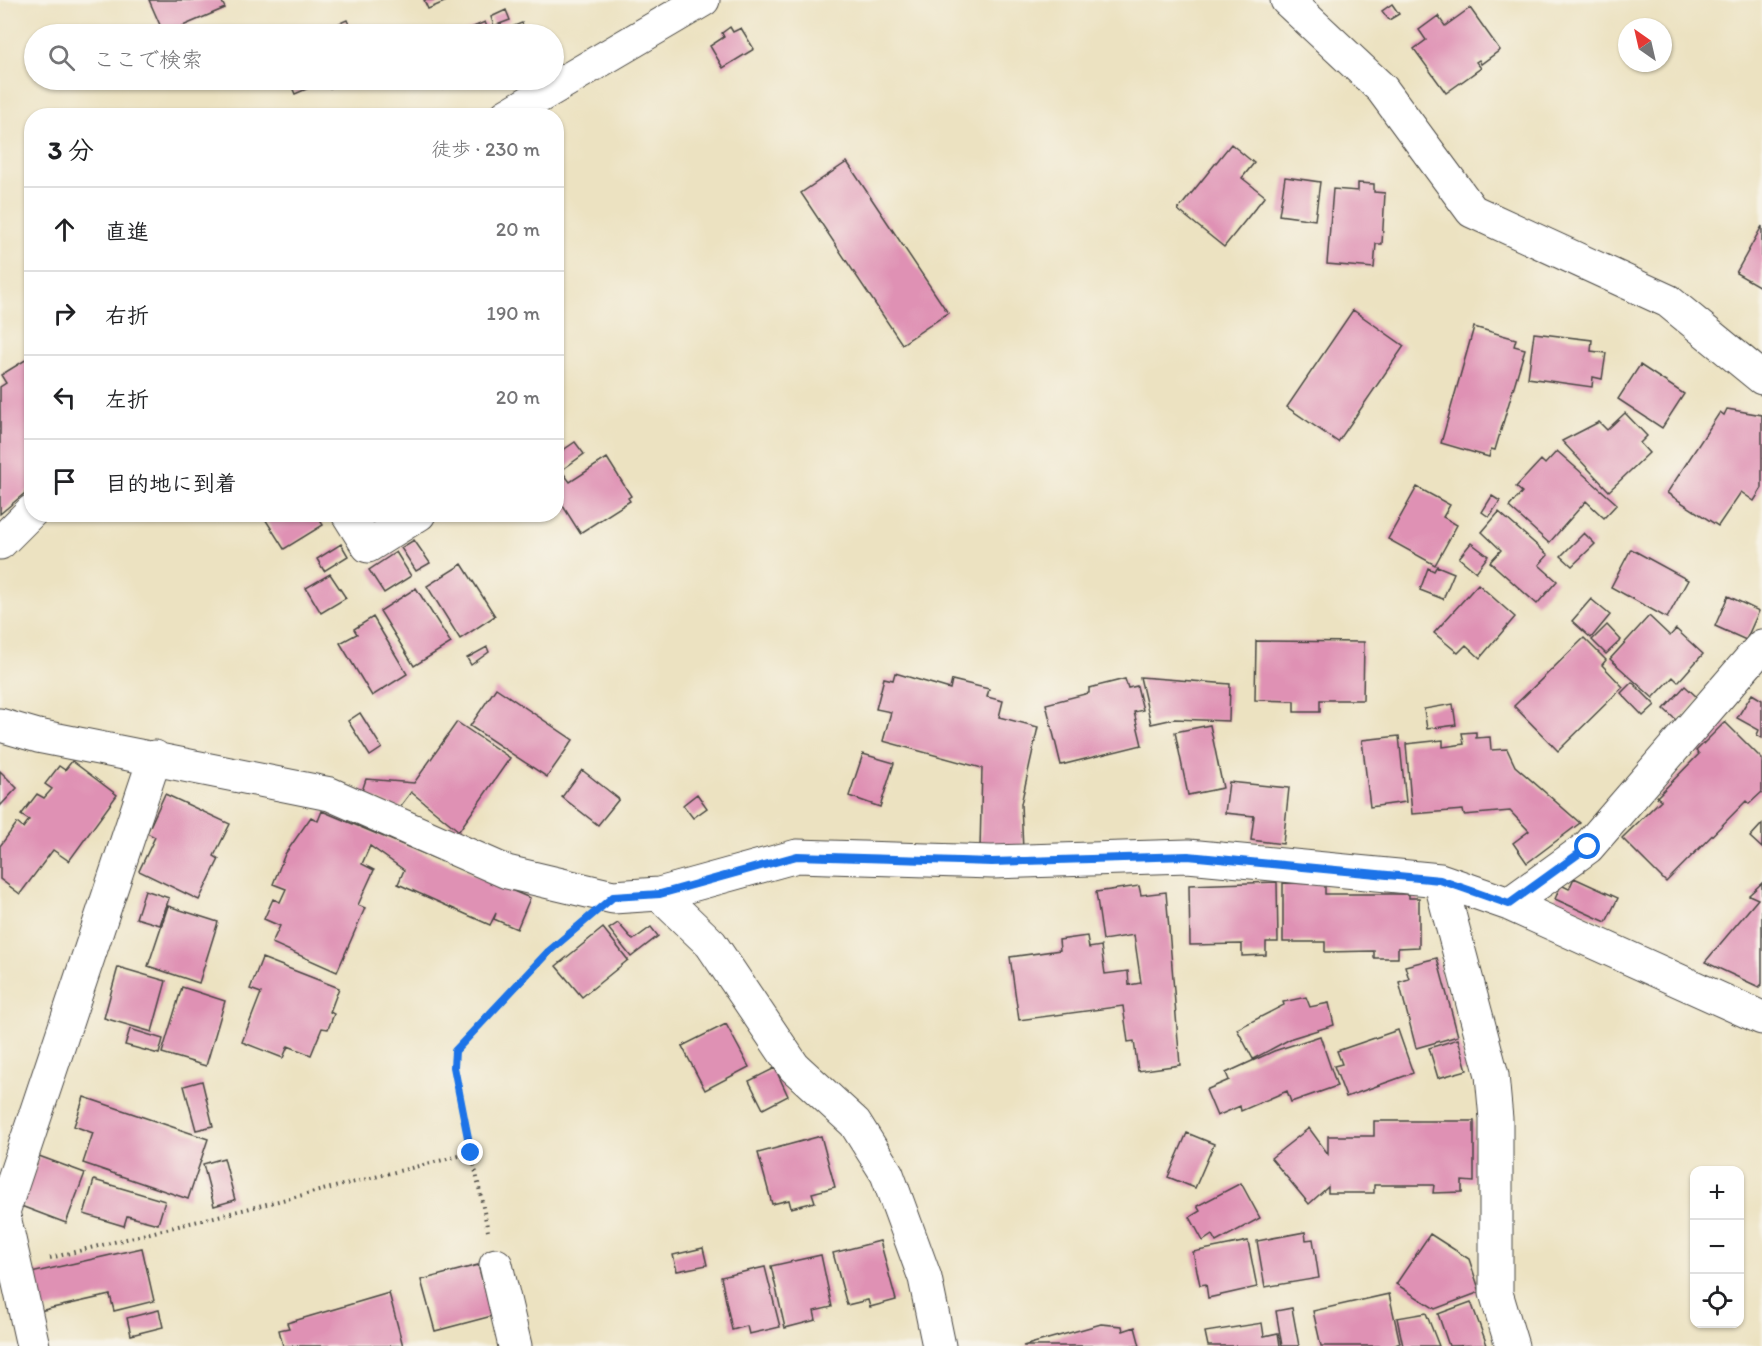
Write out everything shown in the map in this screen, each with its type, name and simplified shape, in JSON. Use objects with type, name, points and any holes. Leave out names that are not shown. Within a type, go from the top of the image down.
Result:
[{"type":"street","points":[[564,82],[703,0]]},
{"type":"street","points":[[1287,0],[1382,89],[1472,211],[1668,301],[1762,378]]},
{"type":"street","points":[[520,108],[550,90]]},
{"type":"street","points":[[0,543],[24,519]]},
{"type":"street","points":[[353,522],[368,546],[406,522]]},
{"type":"street","points":[[1509,904],[1588,847],[1762,646]]},
{"type":"street","points":[[0,725],[38,736],[155,757],[330,794],[507,872],[613,897],[660,894],[797,856],[992,862],[1188,856],[1440,880],[1509,904],[1762,1018]]},
{"type":"street","points":[[33,1346],[3,1212],[155,757]]},
{"type":"street","points":[[1440,880],[1492,1075],[1496,1119],[1496,1293],[1512,1346]]},
{"type":"street","points":[[660,894],[711,944],[794,1067],[855,1123],[882,1166],[925,1278],[939,1346]]},
{"type":"street","points":[[496,1265],[515,1346]]},
{"type":"path","points":[[496,1265],[454,1067],[455,1051],[548,952],[613,897]]},
{"type":"path","points":[[14,1267],[471,1153]]},
{"type":"building","points":[[149,0],[221,0],[225,8],[187,24],[160,24]]},
{"type":"building","points":[[424,0],[449,0],[428,9]]},
{"type":"building","points":[[1392,4],[1399,14],[1389,20],[1382,11]]},
{"type":"building","points":[[1470,8],[1500,50],[1481,64],[1479,60],[1476,62],[1481,68],[1446,93],[1414,49],[1426,40],[1419,30],[1438,16],[1445,26]]},
{"type":"building","points":[[506,10],[510,20],[493,24],[491,17]]},
{"type":"building","points":[[730,27],[733,32],[741,28],[754,49],[723,68],[710,46],[724,37],[722,33]]},
{"type":"building","points":[[1231,144],[1254,163],[1242,178],[1265,196],[1224,247],[1178,210]]},
{"type":"building","points":[[847,162],[948,313],[902,344],[801,193]]},
{"type":"building","points":[[1285,177],[1320,182],[1315,220],[1279,215]]},
{"type":"building","points":[[1358,183],[1374,184],[1374,192],[1385,193],[1382,244],[1376,244],[1374,268],[1327,264],[1333,189],[1358,191]]},
{"type":"building","points":[[1762,226],[1762,288],[1736,273]]},
{"type":"building","points":[[1353,310],[1404,346],[1338,442],[1287,407]]},
{"type":"building","points":[[1474,327],[1516,339],[1514,346],[1525,349],[1495,450],[1491,449],[1489,457],[1441,443]]},
{"type":"building","points":[[1534,333],[1592,340],[1591,351],[1606,353],[1602,379],[1593,377],[1592,387],[1528,378]]},
{"type":"building","points":[[24,361],[24,494],[0,514],[0,387],[6,383],[1,375]]},
{"type":"building","points":[[1640,365],[1684,394],[1662,428],[1618,399]]},
{"type":"building","points":[[1727,409],[1762,415],[1762,488],[1754,501],[1741,492],[1718,526],[1667,493],[1720,412],[1724,415]]},
{"type":"building","points":[[1625,413],[1647,436],[1640,443],[1649,453],[1609,491],[1562,441],[1599,422],[1607,430]]},
{"type":"building","points":[[575,442],[584,454],[564,468],[564,450]]},
{"type":"building","points":[[1557,451],[1617,504],[1604,518],[1586,501],[1549,543],[1509,507],[1522,492],[1516,487],[1541,460],[1545,464]]},
{"type":"building","points":[[607,458],[631,496],[628,498],[630,501],[580,533],[564,508],[564,474],[570,482]]},
{"type":"building","points":[[1417,487],[1450,505],[1443,517],[1457,525],[1435,565],[1388,539]]},
{"type":"building","points":[[1492,496],[1500,501],[1489,517],[1482,512]]},
{"type":"building","points":[[1499,512],[1548,555],[1539,565],[1557,581],[1537,604],[1490,562],[1501,550],[1482,532]]},
{"type":"building","points":[[267,522],[321,522],[323,525],[284,549]]},
{"type":"building","points":[[1584,533],[1595,544],[1572,566],[1561,556]]},
{"type":"building","points":[[414,540],[430,563],[416,571],[401,548]]},
{"type":"building","points":[[1471,543],[1488,556],[1476,572],[1459,558]]},
{"type":"building","points":[[341,544],[348,556],[324,571],[317,559]]},
{"type":"building","points":[[1631,549],[1688,580],[1667,618],[1611,587]]},
{"type":"building","points":[[396,552],[411,576],[384,593],[369,570]]},
{"type":"building","points":[[462,564],[495,616],[460,639],[427,586]]},
{"type":"building","points":[[1437,566],[1454,573],[1443,599],[1420,590],[1428,568],[1434,571]]},
{"type":"building","points":[[330,574],[346,598],[321,613],[306,588]]},
{"type":"building","points":[[1478,584],[1515,617],[1480,658],[1466,645],[1458,653],[1434,633]]},
{"type":"building","points":[[416,588],[451,643],[414,666],[380,611]]},
{"type":"building","points":[[1728,596],[1759,611],[1746,640],[1715,626]]},
{"type":"building","points":[[1591,599],[1610,615],[1591,638],[1572,621]]},
{"type":"building","points":[[1649,616],[1670,636],[1676,629],[1703,654],[1678,682],[1673,677],[1653,698],[1610,659]]},
{"type":"building","points":[[373,617],[407,674],[372,696],[340,643],[357,634],[354,629]]},
{"type":"building","points":[[1607,625],[1621,640],[1606,654],[1592,640]]},
{"type":"building","points":[[1584,638],[1606,660],[1602,665],[1623,687],[1558,751],[1514,706]]},
{"type":"building","points":[[1256,641],[1364,642],[1363,700],[1320,700],[1320,712],[1294,712],[1294,701],[1255,700]]},
{"type":"building","points":[[487,647],[489,652],[471,665],[467,658]]},
{"type":"building","points":[[895,673],[950,689],[952,680],[989,689],[987,697],[1003,701],[999,717],[1038,727],[1021,804],[1023,851],[980,849],[982,768],[883,741],[891,712],[876,709],[884,678],[893,680]]},
{"type":"building","points":[[1140,677],[1230,684],[1229,721],[1174,719],[1151,724]]},
{"type":"building","points":[[1125,679],[1128,688],[1137,686],[1143,710],[1134,712],[1142,745],[1061,765],[1046,704],[1089,693],[1089,688]]},
{"type":"building","points":[[1632,682],[1655,705],[1643,716],[1621,693]]},
{"type":"building","points":[[1685,686],[1698,698],[1677,721],[1664,709]]},
{"type":"building","points":[[496,688],[573,740],[547,777],[470,726]]},
{"type":"building","points":[[1752,694],[1762,700],[1762,738],[1757,735],[1759,730],[1737,718]]},
{"type":"building","points":[[1453,704],[1456,725],[1427,729],[1424,709]]},
{"type":"building","points":[[360,713],[382,748],[370,756],[348,721]]},
{"type":"building","points":[[457,722],[510,758],[459,831],[411,792],[399,808],[361,794],[366,779],[414,783]]},
{"type":"building","points":[[1725,722],[1762,759],[1762,792],[1749,804],[1746,801],[1666,882],[1622,838],[1661,800],[1657,797],[1699,754],[1696,751]]},
{"type":"building","points":[[1210,725],[1223,788],[1188,795],[1175,732]]},
{"type":"building","points":[[1476,732],[1476,738],[1490,737],[1491,750],[1507,749],[1515,766],[1580,823],[1527,863],[1513,843],[1529,831],[1510,811],[1464,815],[1463,810],[1412,814],[1406,744],[1443,740],[1443,747],[1464,744],[1462,733]]},
{"type":"building","points":[[1399,736],[1406,802],[1370,807],[1362,740]]},
{"type":"building","points":[[863,754],[894,763],[880,807],[849,796]]},
{"type":"building","points":[[72,761],[117,795],[69,861],[53,850],[20,894],[0,879],[0,846],[17,823],[23,828],[29,820],[21,815],[37,794],[44,798],[52,789],[45,784],[59,766],[65,770]]},
{"type":"building","points":[[582,770],[619,799],[598,825],[562,797]]},
{"type":"building","points":[[0,771],[17,788],[0,806]]},
{"type":"building","points":[[1229,782],[1289,788],[1283,844],[1251,840],[1254,816],[1225,813]]},
{"type":"building","points":[[165,794],[230,824],[214,856],[219,859],[199,900],[139,871],[155,837],[147,833]]},
{"type":"building","points":[[697,794],[707,808],[693,818],[683,805]]},
{"type":"building","points":[[322,811],[530,898],[517,929],[494,919],[496,913],[490,925],[398,884],[404,870],[370,846],[362,864],[374,870],[358,905],[365,908],[337,972],[272,943],[280,926],[264,919],[273,899],[280,902],[286,889],[273,884],[285,854],[311,817],[318,821]]},
{"type":"building","points":[[1762,824],[1762,848],[1750,837]]},
{"type":"building","points":[[1574,878],[1618,898],[1606,922],[1555,899],[1561,885],[1569,889]]},
{"type":"building","points":[[1277,882],[1278,942],[1266,942],[1266,955],[1242,956],[1242,944],[1190,945],[1189,885]]},
{"type":"building","points":[[1283,883],[1325,884],[1325,894],[1409,894],[1409,898],[1419,898],[1419,947],[1398,948],[1398,958],[1374,958],[1374,951],[1325,952],[1325,942],[1283,942]]},
{"type":"building","points":[[1762,883],[1762,984],[1759,987],[1705,962],[1758,899],[1749,895]]},
{"type":"building","points":[[1139,886],[1141,895],[1166,892],[1180,1065],[1138,1071],[1134,1041],[1128,1042],[1123,1006],[1019,1020],[1010,957],[1060,950],[1059,940],[1087,936],[1089,948],[1101,946],[1105,974],[1128,971],[1129,985],[1141,983],[1134,935],[1103,940],[1096,892]]},
{"type":"building","points":[[145,890],[169,898],[160,925],[136,918]]},
{"type":"building","points":[[168,906],[218,922],[199,983],[148,966]]},
{"type":"building","points":[[618,923],[633,940],[651,927],[658,936],[631,957],[609,929]]},
{"type":"building","points":[[603,928],[628,960],[582,997],[556,966]]},
{"type":"building","points":[[262,958],[339,988],[330,1012],[334,1014],[328,1029],[322,1028],[311,1055],[288,1046],[283,1058],[242,1042],[261,993],[250,989]]},
{"type":"building","points":[[1437,958],[1458,1036],[1416,1048],[1399,982],[1409,979],[1405,966]]},
{"type":"building","points":[[118,967],[166,981],[152,1032],[104,1018]]},
{"type":"building","points":[[182,987],[225,1001],[206,1066],[162,1053]]},
{"type":"building","points":[[1306,997],[1310,1007],[1329,1003],[1334,1025],[1292,1038],[1253,1059],[1237,1029],[1284,1005],[1283,1002]]},
{"type":"building","points":[[726,1024],[749,1067],[705,1090],[682,1046]]},
{"type":"building","points":[[130,1029],[163,1039],[159,1054],[125,1045]]},
{"type":"building","points":[[1398,1030],[1413,1073],[1346,1097],[1334,1066],[1342,1064],[1337,1051]]},
{"type":"building","points":[[1320,1036],[1337,1086],[1291,1102],[1287,1091],[1241,1111],[1240,1106],[1217,1116],[1206,1090],[1229,1080],[1226,1073],[1274,1051]]},
{"type":"building","points":[[1458,1039],[1467,1070],[1438,1078],[1429,1048]]},
{"type":"building","points":[[775,1068],[788,1096],[763,1109],[749,1081]]},
{"type":"building","points":[[202,1081],[213,1126],[196,1130],[184,1086]]},
{"type":"building","points":[[84,1097],[208,1139],[188,1199],[83,1163],[93,1133],[74,1126]]},
{"type":"building","points":[[1374,1121],[1474,1121],[1474,1182],[1462,1181],[1462,1192],[1433,1193],[1434,1185],[1374,1185],[1374,1193],[1328,1193],[1328,1187],[1309,1204],[1271,1158],[1309,1128],[1328,1154],[1328,1136],[1374,1136]]},
{"type":"building","points":[[1187,1133],[1214,1144],[1195,1188],[1168,1177]]},
{"type":"building","points":[[821,1136],[835,1187],[812,1193],[815,1202],[791,1208],[789,1200],[772,1204],[758,1153]]},
{"type":"building","points":[[39,1156],[85,1173],[66,1223],[21,1206]]},
{"type":"building","points":[[224,1158],[235,1200],[214,1206],[203,1164]]},
{"type":"building","points":[[94,1180],[165,1201],[158,1224],[127,1216],[124,1226],[84,1214]]},
{"type":"building","points":[[1241,1183],[1260,1218],[1216,1242],[1212,1235],[1203,1241],[1190,1217],[1200,1211],[1197,1206]]},
{"type":"building","points":[[1305,1232],[1306,1240],[1313,1239],[1319,1278],[1265,1287],[1257,1241]]},
{"type":"building","points":[[1430,1234],[1469,1259],[1480,1292],[1435,1309],[1396,1284]]},
{"type":"building","points":[[880,1241],[896,1300],[870,1307],[868,1300],[847,1305],[833,1253]]},
{"type":"building","points":[[1248,1241],[1257,1287],[1208,1298],[1206,1284],[1200,1285],[1193,1252]]},
{"type":"building","points":[[142,1248],[154,1301],[114,1311],[110,1295],[39,1311],[31,1273]]},
{"type":"building","points":[[703,1248],[707,1265],[677,1271],[673,1255]]},
{"type":"building","points":[[821,1255],[832,1307],[814,1311],[816,1320],[785,1328],[771,1266]]},
{"type":"building","points":[[478,1265],[492,1316],[435,1331],[421,1280]]},
{"type":"building","points":[[765,1267],[780,1327],[749,1334],[747,1326],[732,1330],[721,1277]]},
{"type":"building","points":[[389,1293],[403,1346],[283,1346],[279,1330],[289,1328],[287,1323]]},
{"type":"building","points":[[1389,1294],[1400,1343],[1393,1346],[1321,1346],[1313,1311]]},
{"type":"building","points":[[1471,1302],[1487,1345],[1449,1346],[1438,1314]]},
{"type":"building","points":[[1292,1308],[1299,1346],[1282,1346],[1276,1311]]},
{"type":"building","points":[[159,1310],[163,1327],[131,1335],[127,1318]]},
{"type":"building","points":[[1426,1313],[1439,1346],[1403,1346],[1397,1318]]},
{"type":"building","points":[[1262,1323],[1264,1336],[1278,1333],[1280,1346],[1208,1346],[1205,1332]]},
{"type":"building","points":[[1101,1324],[1122,1326],[1123,1331],[1135,1327],[1140,1346],[1023,1346]]},
{"type":"route","points":[[471,1153],[454,1067],[455,1051],[548,952],[613,897],[660,894],[797,856],[992,862],[1188,856],[1440,880],[1509,904],[1588,847]]}]
